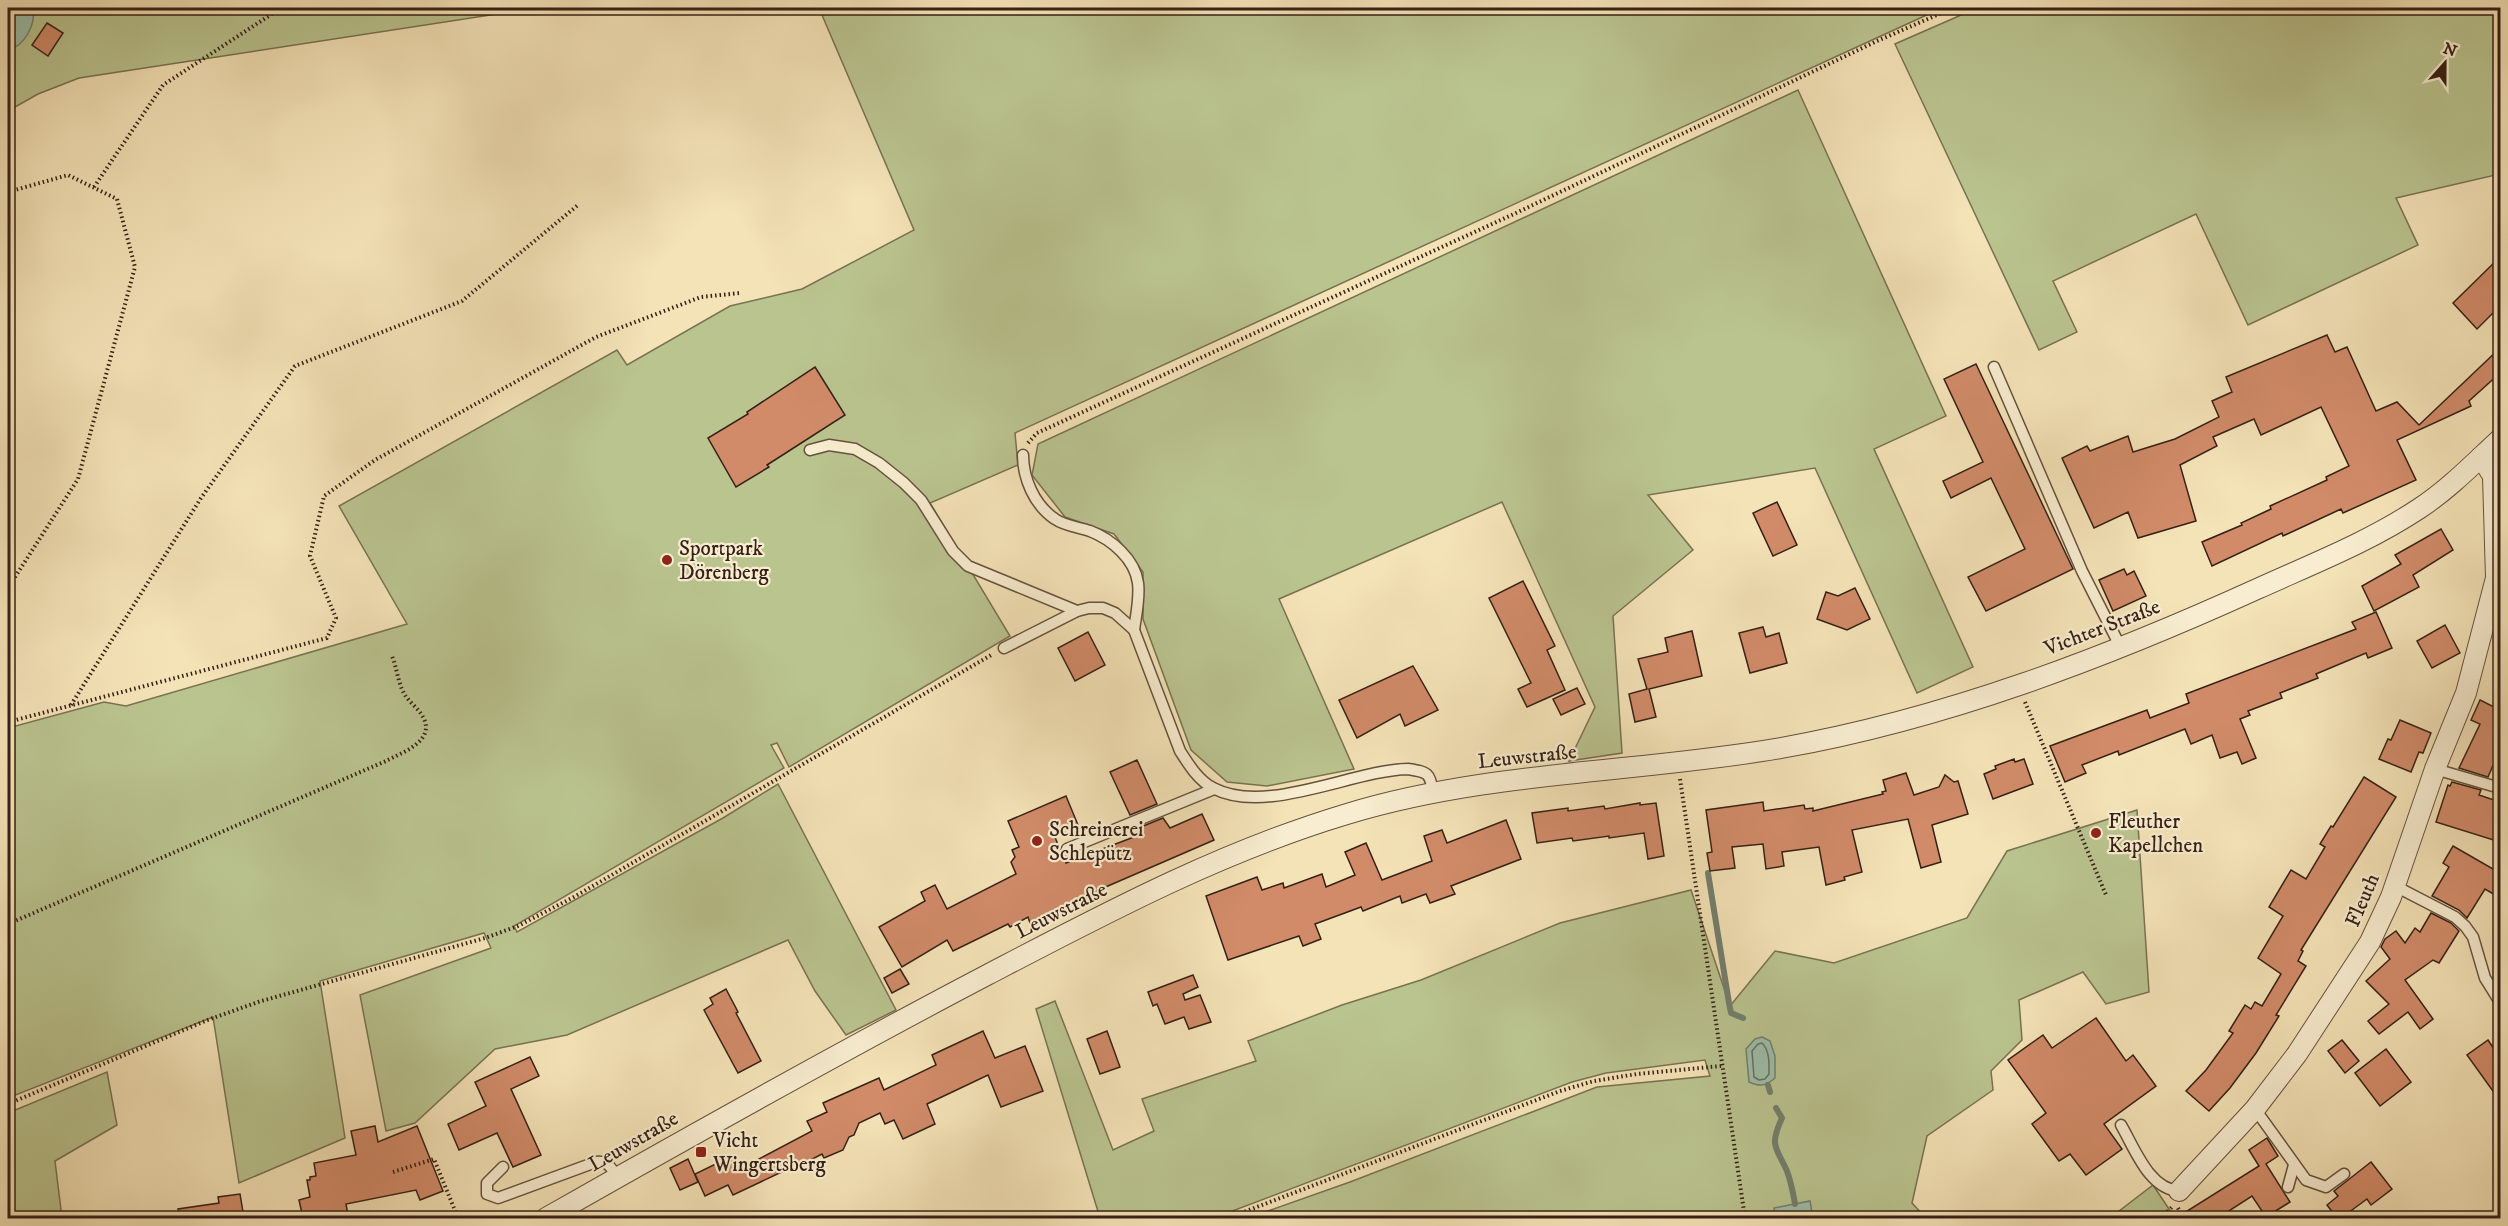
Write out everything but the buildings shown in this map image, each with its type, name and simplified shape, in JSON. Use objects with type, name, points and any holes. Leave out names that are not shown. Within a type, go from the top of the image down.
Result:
[{"type":"street","name":"Vichter Straße","points":[[1678,763],[1777,749],[1863,732],[1941,712],[2181,624],[2382,532],[2426,504],[2500,438]]},
{"type":"street","name":"Fleuth","points":[[2179,1191],[2255,1109],[2297,1054],[2370,942],[2396,886],[2435,769],[2466,693],[2498,577],[2493,476],[2481,457]]},
{"type":"street","name":"Leuwstraße","points":[[558,1215],[617,1177],[891,1026],[1185,874],[1266,841],[1343,815],[1433,792],[1678,763]]},
{"type":"lane","points":[[1994,367],[2082,571],[2120,646]]},
{"type":"lane","points":[[810,450],[829,445],[855,449],[879,463],[921,500],[953,551],[968,566],[1077,611]]},
{"type":"lane","points":[[1023,454],[1023,469],[1027,483],[1046,512],[1066,525],[1087,530],[1111,542],[1133,567],[1139,585],[1134,630],[1180,751],[1191,768],[1214,789],[1234,795],[1268,795],[1408,769],[1426,773],[1431,777],[1433,792]]},
{"type":"lane","points":[[1004,648],[1077,611],[1089,608],[1103,608],[1115,613],[1134,630]]},
{"type":"lane","points":[[2435,769],[2500,788]]},
{"type":"lane","points":[[1066,849],[1214,789]]},
{"type":"lane","points":[[2396,886],[2455,917],[2465,926],[2473,937],[2485,978],[2500,1002]]},
{"type":"lane","points":[[2255,1109],[2306,1180],[2326,1187],[2343,1174]]},
{"type":"lane","points":[[2121,1125],[2145,1167],[2159,1184],[2169,1190],[2179,1191]]},
{"type":"lane","points":[[503,1167],[487,1183],[487,1194],[492,1198],[545,1182],[596,1162],[608,1163],[617,1177]]},
{"type":"lane","points":[[2288,1187],[2294,1165]]},
{"type":"path","points":[[94,188],[163,85],[281,8]]},
{"type":"path","points":[[1023,454],[1028,443],[1037,433],[1526,208],[1866,46],[1953,8]]},
{"type":"path","points":[[8,192],[68,175],[117,199],[135,267],[78,479],[8,588]]},
{"type":"path","points":[[70,706],[201,498],[295,366],[462,301],[578,205]]},
{"type":"path","points":[[8,722],[327,638],[336,618],[310,556],[324,496],[375,460],[596,337],[701,297],[740,293]]},
{"type":"path","points":[[8,1104],[205,1021],[247,1006],[485,938],[518,926],[572,898],[1004,648]]},
{"type":"path","points":[[8,924],[414,747],[425,733],[426,724],[422,715],[405,695],[392,656]]},
{"type":"path","points":[[2018,684],[2106,895]]},
{"type":"path","points":[[1678,763],[1745,1218]]},
{"type":"path","points":[[1228,1218],[1560,1091],[1594,1081],[1637,1074],[1721,1066]]},
{"type":"path","points":[[393,1172],[434,1159],[458,1218]]},
{"type":"green space","points":[[8,8],[536,8],[79,78],[38,94],[8,111]]},
{"type":"green space","points":[[819,8],[1942,8],[1015,433],[1018,465],[930,503],[1010,636],[789,767],[777,743],[771,745],[784,768],[514,926],[517,932],[723,818],[778,784],[896,1010],[846,1035],[815,991],[788,940],[567,1035],[495,1049],[415,1123],[386,1131],[360,995],[491,948],[484,933],[320,981],[345,1138],[239,1183],[213,1017],[8,1098],[8,728],[104,702],[126,706],[407,624],[339,506],[617,350],[627,365],[730,306],[802,289],[914,230]]},
{"type":"green space","points":[[1977,8],[2500,8],[2500,174],[2396,198],[2418,245],[2248,325],[2196,214],[2053,281],[2077,332],[2039,350],[1895,44]]},
{"type":"green space","points":[[1798,90],[1946,416],[1874,449],[1973,667],[1917,693],[1815,468],[1648,495],[1693,550],[1613,616],[1622,753],[1569,761],[1595,707],[1502,502],[1279,599],[1354,769],[1267,786],[1227,782],[1191,750],[1143,619],[1143,572],[1114,534],[1065,517],[1032,475],[1038,444]]},
{"type":"green space","points":[[2137,810],[2149,992],[2106,1004],[2083,972],[2019,1000],[2022,1040],[1991,1071],[1993,1090],[1927,1136],[1912,1203],[1926,1218],[1248,1218],[1350,1182],[1597,1087],[1710,1076],[1705,1060],[1606,1073],[1572,1082],[1214,1218],[1100,1218],[1036,1009],[1055,1001],[1113,1150],[1154,1131],[1142,1099],[1256,1061],[1248,1041],[1342,1005],[1421,980],[1560,923],[1691,890],[1730,1006],[1775,951],[1834,963],[1967,918],[2007,851]]},
{"type":"green space","points":[[107,1072],[117,1125],[55,1161],[62,1218],[8,1218],[8,1113]]},
{"type":"green space","points":[[2153,1185],[2175,1218],[2110,1218]]},
{"type":"water","points":[[8,8],[33,8],[33,21],[28,34],[20,44],[8,50]]},
{"type":"water","points":[[1762,1037],[1770,1041],[1775,1056],[1775,1078],[1769,1083],[1756,1085],[1749,1082],[1746,1049],[1755,1039]]},
{"type":"water","points":[[1810,1201],[1813,1218],[1776,1218],[1774,1208]]},
{"type":"waterway","points":[[1708,873],[1731,1013],[1743,1018]]},
{"type":"waterway","points":[[1768,1085],[1770,1092]]},
{"type":"waterway","points":[[1776,1108],[1782,1118],[1775,1141],[1777,1151],[1787,1171],[1795,1204]]},
{"type":"place","name":"Sportpark Dörenberg","points":[[667,560]]},
{"type":"place","name":"Fleuther Kapellchen","points":[[2096,833]]},
{"type":"place","name":"Schreinerei Schlepütz","points":[[1037,841]]},
{"type":"place","name":"Vicht Wingertsberg","points":[[701,1152]]}]
